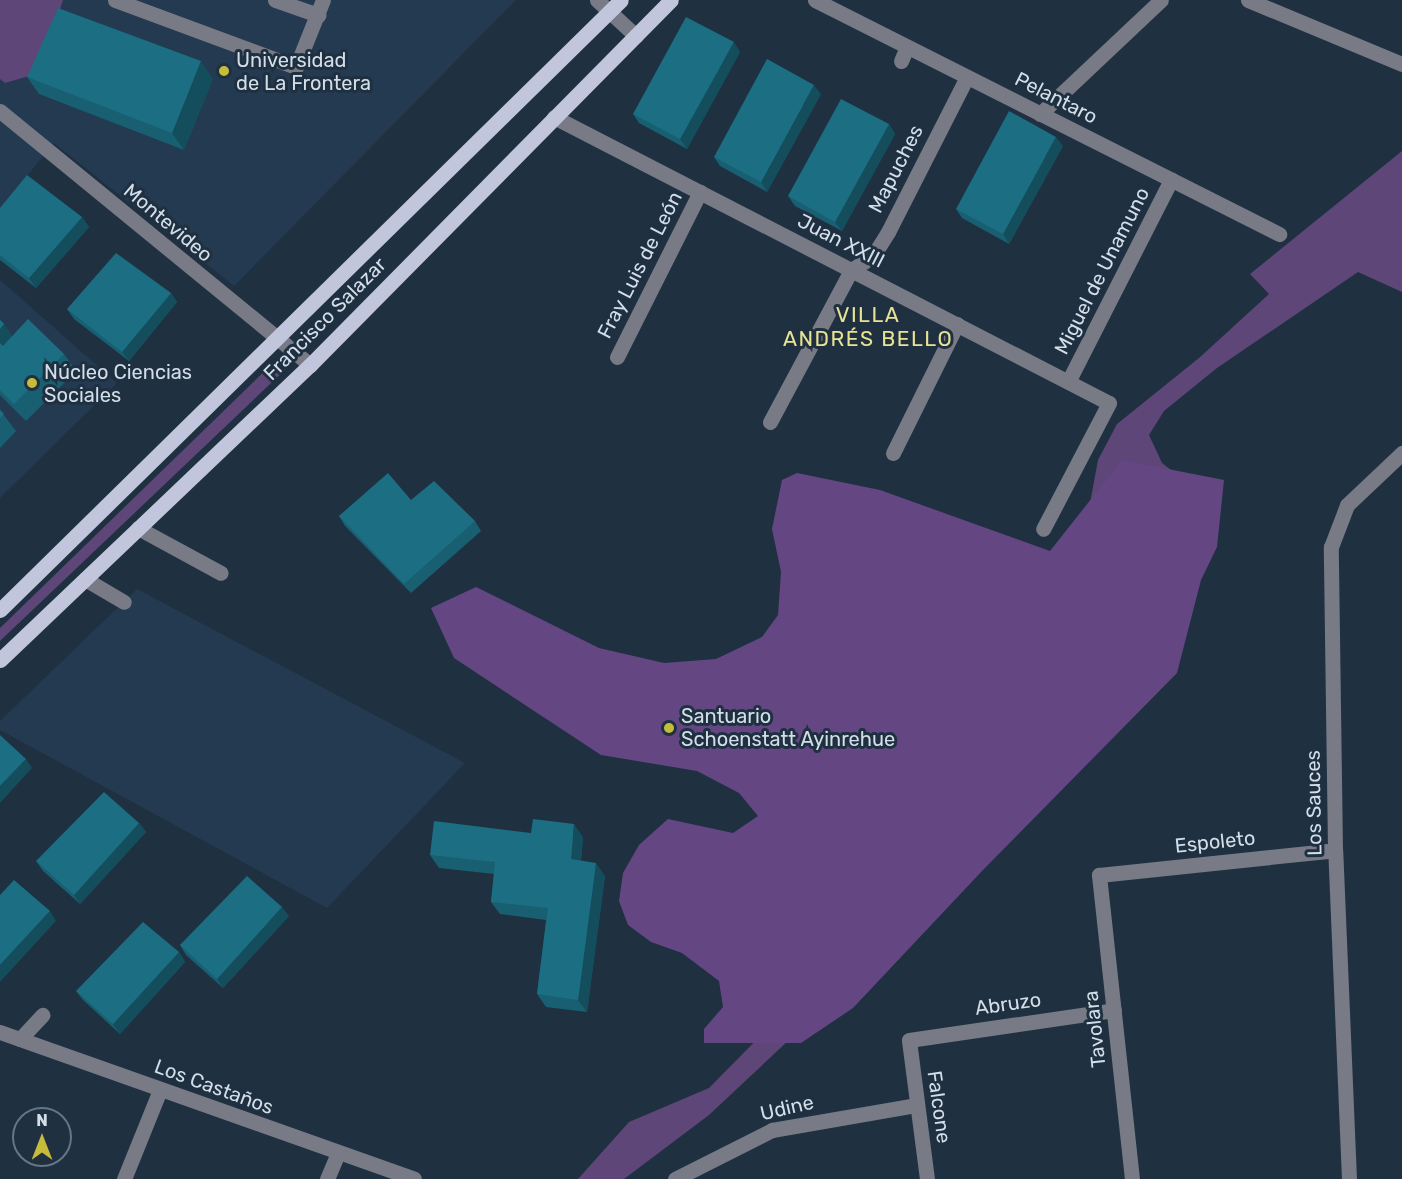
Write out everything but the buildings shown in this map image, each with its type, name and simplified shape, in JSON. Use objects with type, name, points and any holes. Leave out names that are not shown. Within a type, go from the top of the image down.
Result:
[{"type":"main road","name":"Francisco Salazar","points":[[0,610],[621,0]]},
{"type":"main road","name":"Francisco Salazar","points":[[0,660],[310,365],[672,0]]},
{"type":"street","points":[[115,0],[296,67],[320,7],[275,0]]},
{"type":"street","points":[[597,0],[636,36]]},
{"type":"street","name":"Pelantaro","points":[[814,0],[904,54],[967,77],[1279,234]]},
{"type":"street","points":[[1040,114],[1161,0]]},
{"type":"street","points":[[1256,1],[1402,64]]},
{"type":"street","name":"Mapuches","points":[[851,270],[873,256],[888,232],[967,77]]},
{"type":"street","name":"Montevideo","points":[[0,111],[276,340],[310,365]]},
{"type":"street","name":"Juan XXIII","points":[[554,117],[1070,380],[1109,403],[1043,529]]},
{"type":"street","name":"Miguel de Unamuno","points":[[1070,380],[1171,180]]},
{"type":"street","name":"Fray Luis de León","points":[[617,357],[700,192]]},
{"type":"street","points":[[770,422],[851,270]]},
{"type":"street","points":[[893,453],[957,324]]},
{"type":"street","name":"Los Sauces","points":[[1349,1179],[1335,850],[1334,532],[1347,505],[1402,453]]},
{"type":"street","points":[[138,528],[221,573]]},
{"type":"street","points":[[85,579],[124,602]]},
{"type":"street","name":"Espoleto","points":[[1099,875],[1335,850]]},
{"type":"street","name":"Tavolara","points":[[1099,875],[1132,1179]]},
{"type":"street","name":"Abruzo","points":[[909,1040],[1114,1010]]},
{"type":"street","points":[[20,1040],[42,1015]]},
{"type":"street","name":"Los Castaños","points":[[0,1032],[414,1179]]},
{"type":"street","name":"Falcone","points":[[909,1040],[927,1179]]},
{"type":"street","points":[[124,1179],[160,1090]]},
{"type":"street","name":"Udine","points":[[675,1179],[772,1130],[917,1105]]},
{"type":"street","points":[[327,1179],[338,1153]]},
{"type":"shaded area","name":"Universidad de La Frontera","points":[[0,0],[516,0],[234,286],[54,143],[0,209]]},
{"type":"shaded area","points":[[0,0],[63,0],[43,62],[29,76],[5,83],[0,79]]},
{"type":"shaded area","points":[[1402,151],[1402,292],[1358,272],[1217,368],[1164,411],[1149,435],[1162,463],[1196,489],[806,1024],[709,1115],[624,1179],[578,1179],[629,1122],[709,1088],[786,1010],[1083,541],[1098,460],[1117,424],[1199,358],[1269,294],[1250,274]]},
{"type":"shaded area","points":[[0,280],[117,383],[0,498]]},
{"type":"shaded area","points":[[277,359],[288,367],[0,641],[0,628]]},
{"type":"shaded area","points":[[1122,460],[1224,480],[1217,547],[1201,580],[1177,673],[982,871],[853,1008],[801,1043],[704,1043],[704,1029],[723,1007],[719,981],[682,953],[651,942],[628,925],[619,901],[623,873],[639,845],[668,819],[733,833],[758,816],[739,793],[697,771],[601,755],[454,658],[431,608],[476,587],[599,648],[664,663],[716,659],[762,637],[778,615],[781,572],[772,529],[782,480],[797,473],[880,490],[1050,551]]},
{"type":"shaded area","points":[[137,589],[465,763],[327,908],[0,730],[0,721]]},
{"type":"place","name":"Universidad de La Frontera","points":[[224,71]]},
{"type":"place","name":"Núcleo Ciencias Sociales","points":[[32,383]]},
{"type":"place","name":"Santuario Schoenstatt Ayinrehue","points":[[669,728]]},
{"type":"district","name":"VILLA ANDRÉS BELLO","points":[[868,327]]}]
